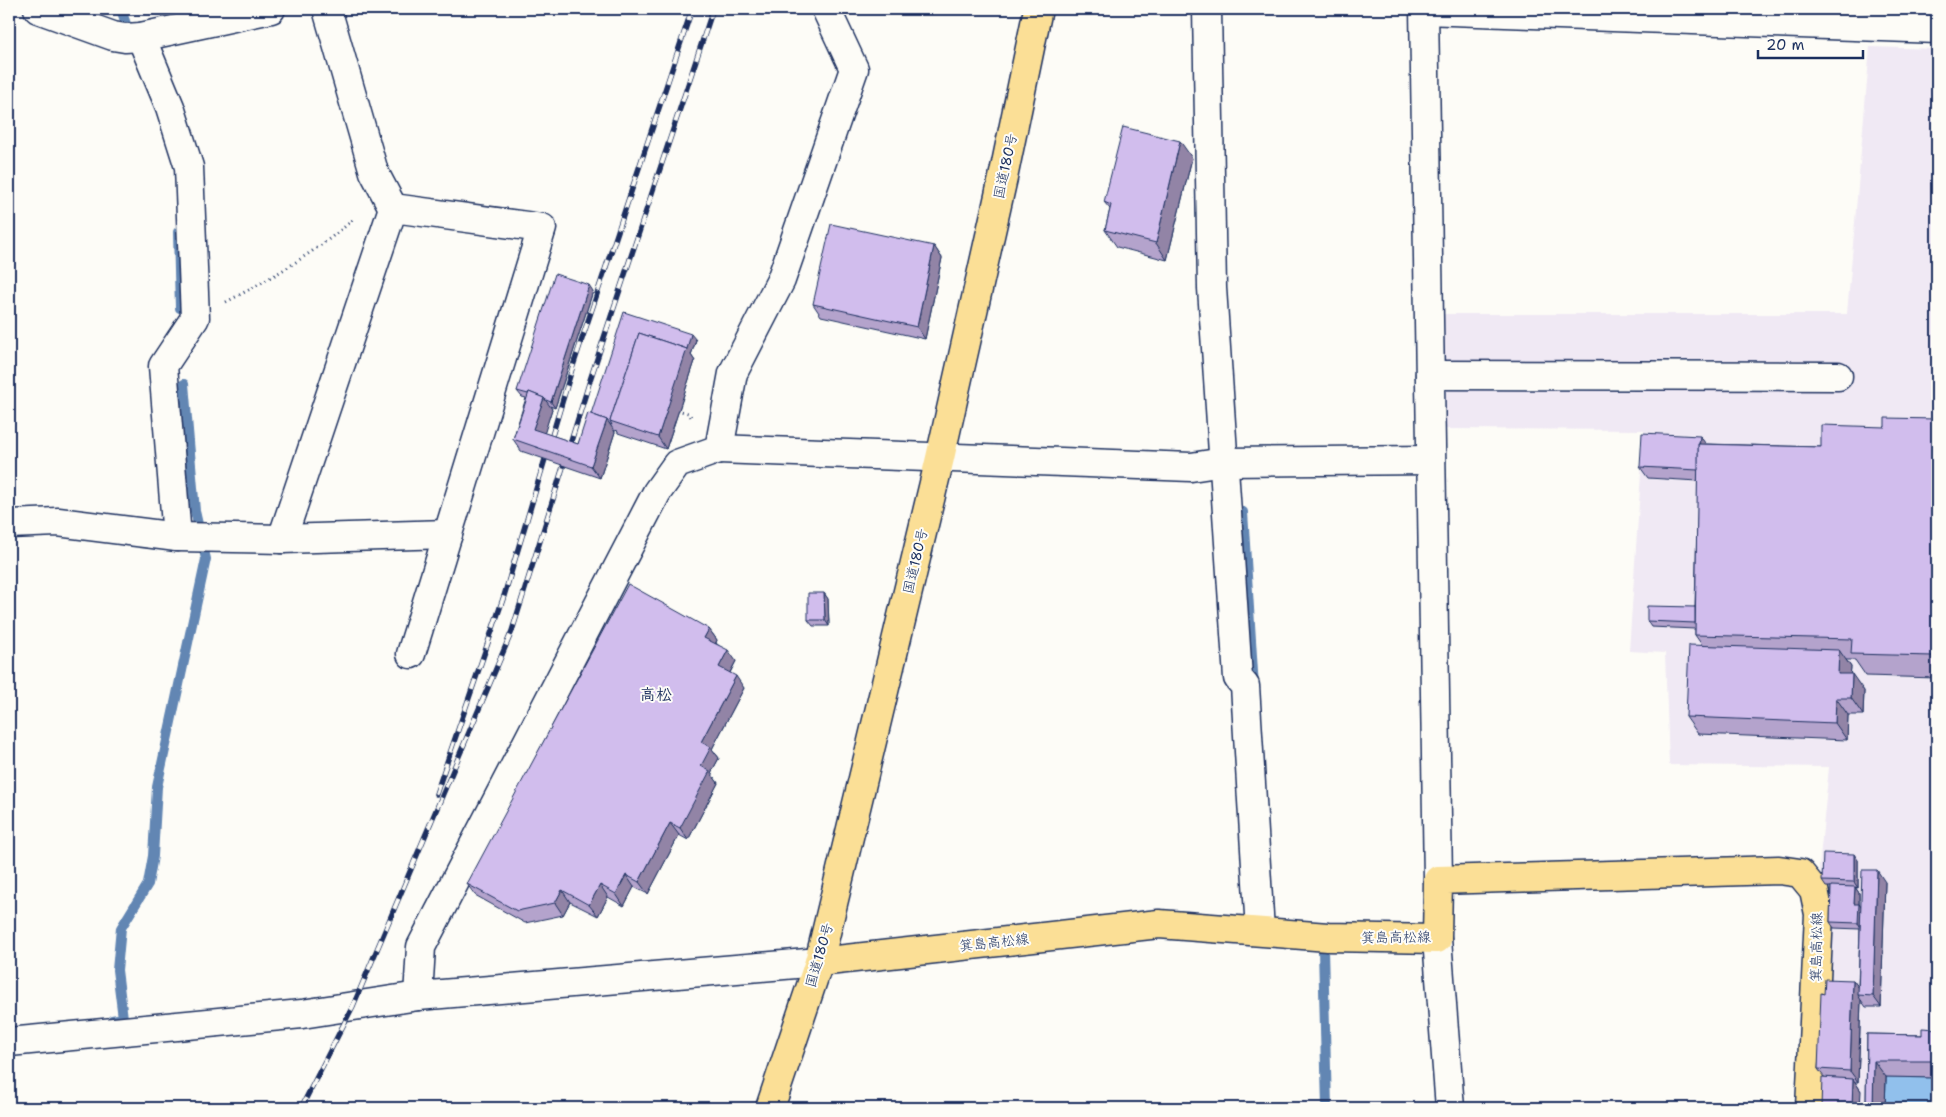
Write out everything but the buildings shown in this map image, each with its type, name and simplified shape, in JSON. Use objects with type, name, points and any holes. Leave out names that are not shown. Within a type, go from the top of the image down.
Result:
[{"type":"main road","name":"国道180号","points":[[770,1108],[819,962],[940,458],[1003,178],[1038,9]]},
{"type":"main road","name":"箕島高松線","points":[[819,962],[1159,924],[1328,937],[1437,939],[1438,880],[1779,870],[1800,873],[1814,890],[1819,914],[1810,1108]]},
{"type":"street","points":[[38,9],[113,36],[135,38],[271,9]]},
{"type":"street","points":[[282,539],[388,200],[374,172],[327,9]]},
{"type":"street","points":[[719,449],[733,373],[781,280],[854,69],[826,9]]},
{"type":"street","points":[[1207,9],[1212,288],[1238,678],[1245,686],[1260,931]]},
{"type":"street","points":[[1438,880],[1424,10],[1937,29]]},
{"type":"street","points":[[135,38],[170,107],[189,167],[195,318],[163,366],[193,537]]},
{"type":"street","points":[[388,200],[542,228],[411,654]]},
{"type":"street","points":[[1430,374],[1838,376]]},
{"type":"street","points":[[418,996],[420,947],[657,492],[677,464],[719,449],[1191,467],[1224,462],[1431,460]]},
{"type":"street","points":[[9,524],[58,522],[193,537],[282,539],[448,534]]},
{"type":"street","points":[[1437,939],[1450,1108]]},
{"type":"street","points":[[9,1042],[302,1014],[418,996],[819,962]]},
{"type":"path","points":[[195,318],[256,286],[311,252],[353,220],[388,200]]},
{"type":"path","points":[[670,408],[688,413],[719,449]]},
{"type":"shaded area","points":[[1870,47],[1937,49],[1937,1108],[1822,1108],[1831,903],[1819,868],[1829,767],[1669,765],[1665,653],[1629,651],[1644,430],[1444,429],[1442,314],[1847,314]]},
{"type":"water","points":[[1886,1077],[1937,1078],[1937,1108],[1885,1108]]},
{"type":"waterway","points":[[121,9],[130,36]]},
{"type":"waterway","points":[[178,232],[180,308]]},
{"type":"waterway","points":[[112,1020],[123,1018],[117,970],[121,928],[148,884],[153,856],[157,787],[206,559],[195,511],[184,384]]},
{"type":"waterway","points":[[1243,512],[1254,688]]},
{"type":"waterway","points":[[1323,949],[1327,1108]]},
{"type":"railway","points":[[436,794],[504,596],[572,369],[692,9]]},
{"type":"railway","points":[[301,1108],[353,1006],[512,631],[591,377],[713,9]]},
{"type":"district","name":"高松","points":[[656,694]]}]
